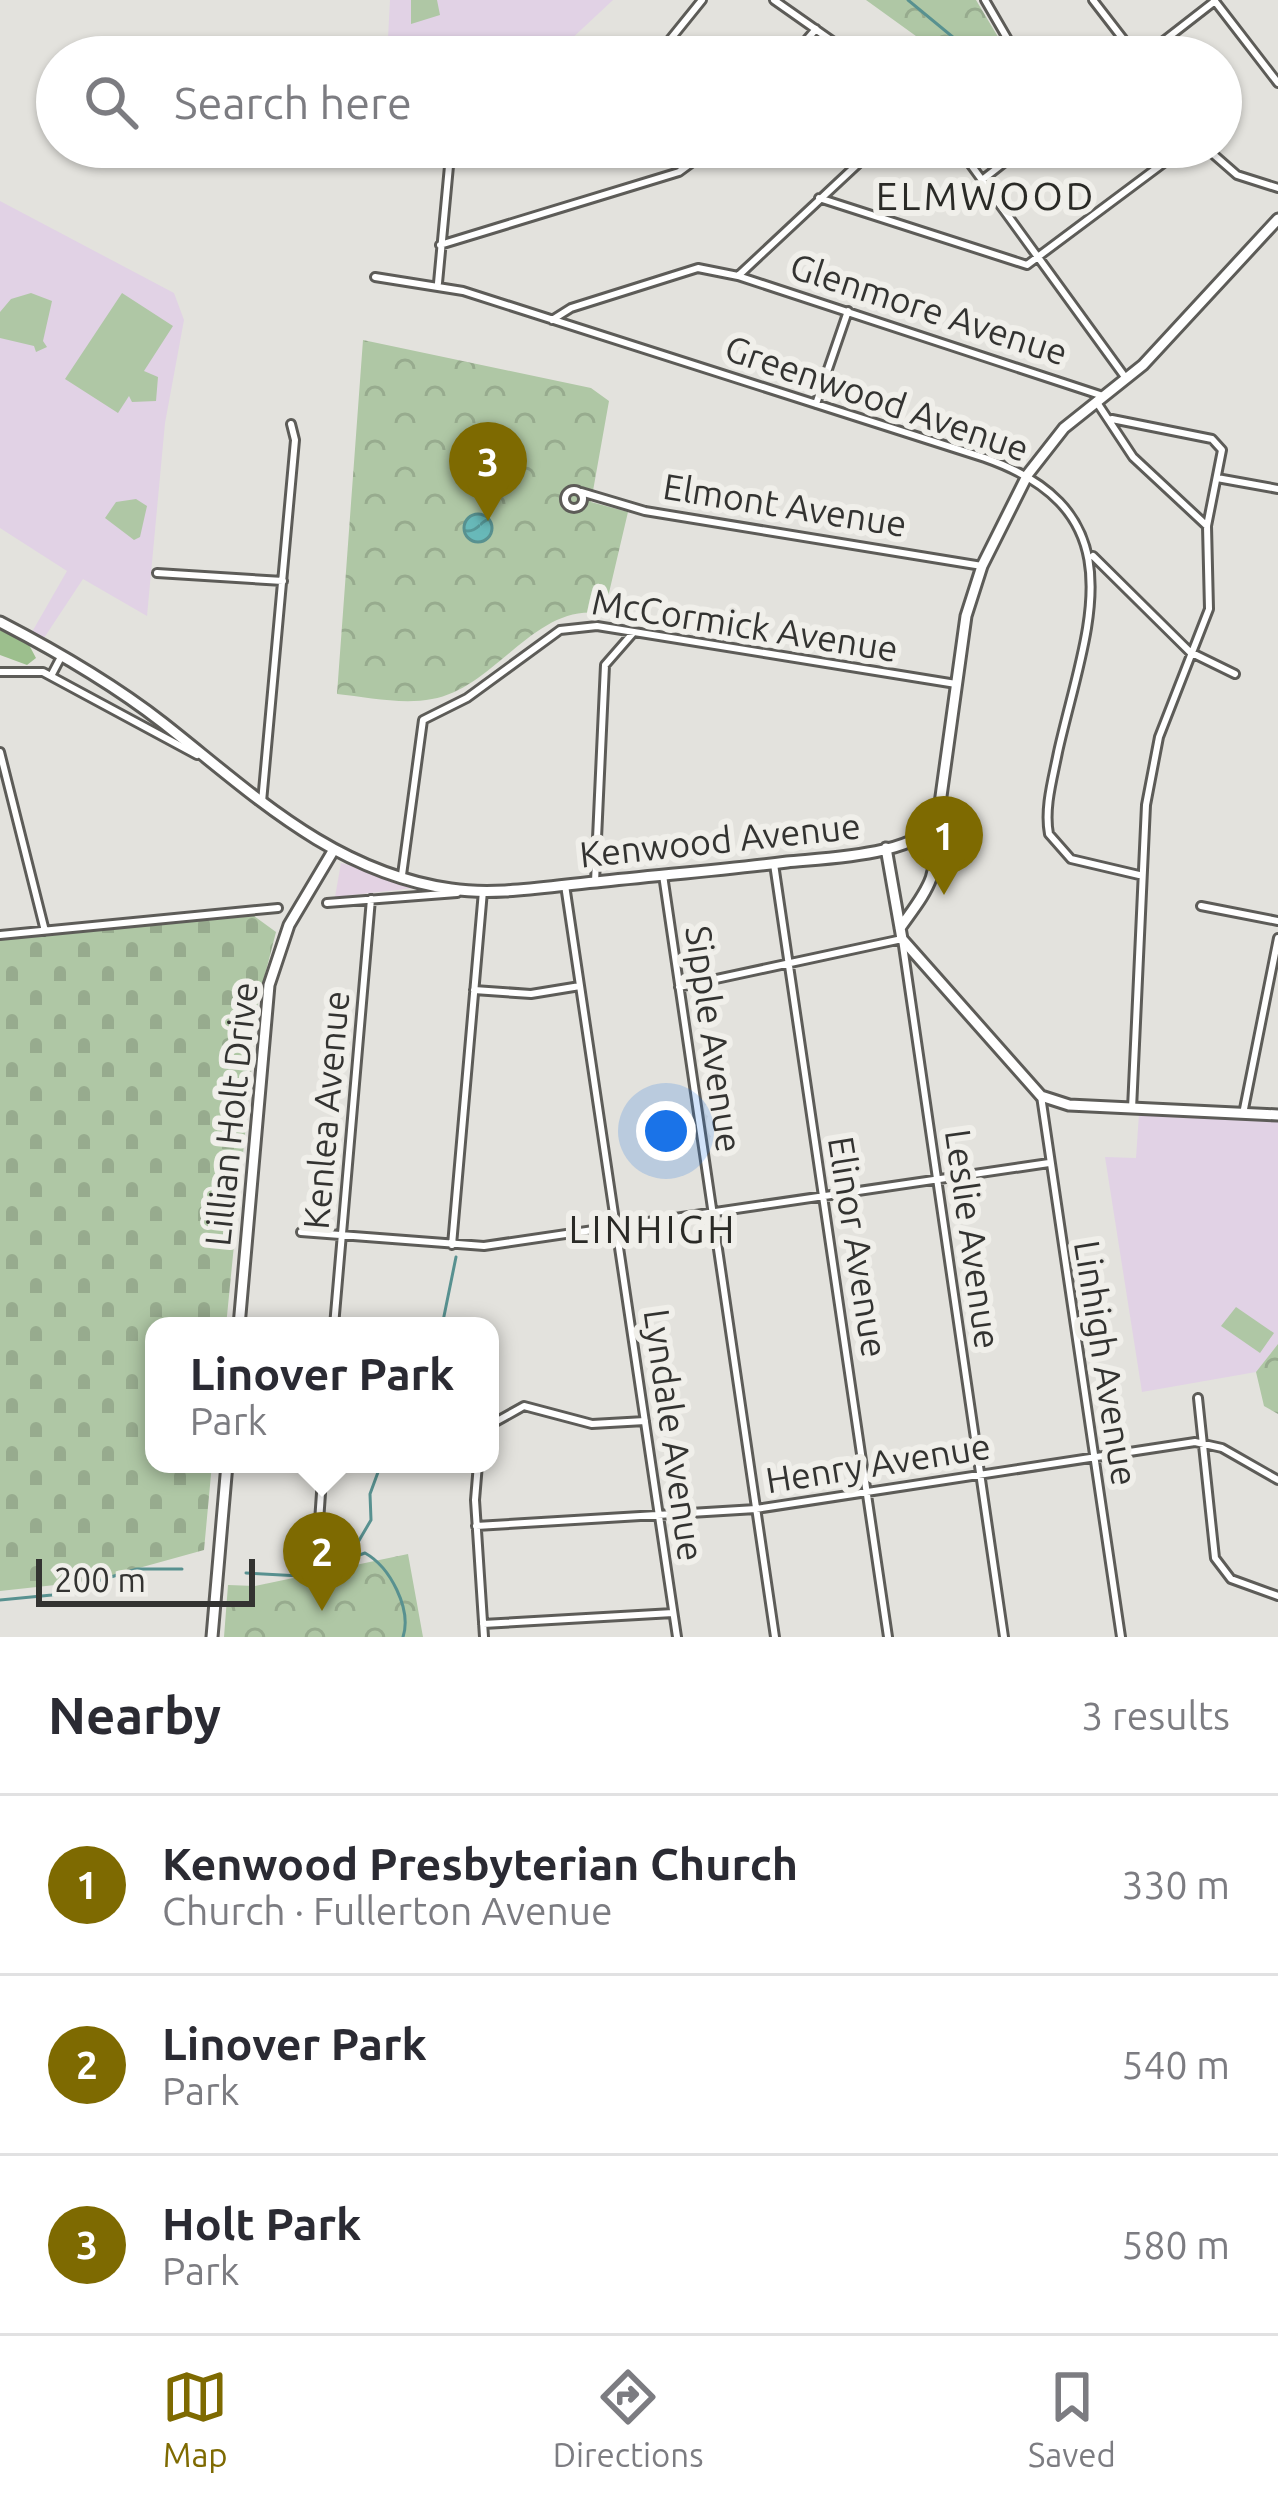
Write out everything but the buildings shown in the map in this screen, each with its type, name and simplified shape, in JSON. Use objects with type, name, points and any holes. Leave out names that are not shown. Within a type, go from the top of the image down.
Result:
[{"type":"main road","points":[[1278,219],[1126,378],[1064,428],[1028,473],[982,566],[962,639],[944,796],[936,824],[927,834],[934,846],[933,875],[901,934],[1041,1096],[1060,1104],[1278,1115]]},
{"type":"main road","name":"Kenwood Avenue","points":[[0,622],[163,723],[262,806],[334,851],[401,875],[467,890],[522,889],[774,864],[886,848],[927,834]]},
{"type":"main road","name":"Leslie Avenue","points":[[886,848],[901,934]]},
{"type":"main road","name":"Lillian Holt Drive","points":[[240,1317],[271,974],[289,925],[334,851]]},
{"type":"main road","points":[[212,1637],[226,1473]]},
{"type":"street","points":[[673,36],[702,0]]},
{"type":"street","points":[[775,0],[826,36]]},
{"type":"street","points":[[985,0],[1006,36]]},
{"type":"street","points":[[1093,0],[1123,36]]},
{"type":"street","points":[[1168,36],[1214,1],[1241,36]]},
{"type":"street","points":[[810,36],[816,29]]},
{"type":"street","points":[[1242,37],[1278,83]]},
{"type":"street","points":[[438,284],[448,168]]},
{"type":"street","points":[[440,245],[684,168]]},
{"type":"street","points":[[738,276],[853,168]]},
{"type":"street","points":[[973,168],[1126,378]]},
{"type":"street","points":[[982,180],[997,168]]},
{"type":"street","points":[[819,198],[1024,265],[1040,259],[1158,168]]},
{"type":"street","points":[[1228,168],[1237,176],[1278,188]]},
{"type":"street","name":"Glenmore Avenue","points":[[553,320],[571,308],[698,268],[848,311],[1099,399]]},
{"type":"street","name":"Greenwood Avenue","points":[[375,277],[438,284],[1028,473],[1060,500],[1093,556],[1190,652],[1235,674]]},
{"type":"street","points":[[816,404],[848,311]]},
{"type":"street","points":[[1099,399],[1133,457],[1207,526]]},
{"type":"street","points":[[1112,419],[1222,445],[1207,526],[1211,602],[1154,757],[1139,875],[1132,1109]]},
{"type":"street","points":[[262,806],[295,440],[291,424]]},
{"type":"street","points":[[1217,478],[1278,489]]},
{"type":"street","name":"Elmont Avenue","points":[[580,492],[645,511],[982,566]]},
{"type":"street","points":[[1093,556],[1086,628],[1047,824],[1053,843],[1071,859],[1139,875]]},
{"type":"street","points":[[157,573],[283,581]]},
{"type":"street","name":"McCormick Avenue","points":[[401,875],[425,716],[467,698],[568,626],[956,685]]},
{"type":"street","points":[[595,882],[605,665],[633,633]]},
{"type":"street","points":[[51,676],[61,657]]},
{"type":"street","points":[[0,672],[51,676],[209,763]]},
{"type":"street","points":[[1,752],[45,931]]},
{"type":"street","name":"Elinor Avenue","points":[[774,864],[888,1637]]},
{"type":"street","name":"Sipple Avenue","points":[[663,875],[775,1637]]},
{"type":"street","name":"Lyndale Avenue","points":[[565,885],[677,1637]]},
{"type":"street","points":[[327,903],[467,890]]},
{"type":"street","points":[[452,1245],[483,890]]},
{"type":"street","name":"Kenlea Avenue","points":[[335,1317],[371,899]]},
{"type":"street","points":[[1201,906],[1278,921]]},
{"type":"street","points":[[0,935],[278,908]]},
{"type":"street","points":[[680,987],[901,934]]},
{"type":"street","name":"Leslie Avenue","points":[[901,934],[1004,1637]]},
{"type":"street","points":[[1243,1114],[1278,938]]},
{"type":"street","points":[[474,990],[531,994],[580,986]]},
{"type":"street","name":"Linhigh Avenue","points":[[1041,1096],[1121,1637]]},
{"type":"street","points":[[301,1232],[484,1246],[1049,1163]]},
{"type":"street","points":[[1198,1398],[1207,1503],[1220,1568],[1242,1585],[1278,1596]]},
{"type":"street","points":[[499,1420],[524,1406],[592,1424],[645,1421]]},
{"type":"street","points":[[1204,1442],[1278,1480]]},
{"type":"street","name":"Henry Avenue","points":[[476,1526],[756,1509],[1204,1442]]},
{"type":"street","points":[[319,1522],[322,1473]]},
{"type":"street","points":[[478,1473],[476,1526],[484,1637]]},
{"type":"street","points":[[483,1624],[674,1613]]},
{"type":"shaded area","points":[[390,0],[613,0],[574,36],[388,36]]},
{"type":"shaded area","points":[[0,201],[174,293],[184,320],[165,423],[147,616],[83,579],[44,638],[32,632],[67,571],[0,528]]},
{"type":"shaded area","points":[[341,863],[415,884],[415,888],[335,897]]},
{"type":"shaded area","points":[[1139,1114],[1278,1122],[1278,1344],[1256,1372],[1142,1392],[1105,1157],[1136,1158]]},
{"type":"green space","points":[[411,0],[437,0],[440,15],[411,24]]},
{"type":"green space","points":[[866,0],[976,0],[997,36],[916,36]]},
{"type":"green space","points":[[31,293],[52,301],[43,341],[47,347],[36,352],[34,346],[0,338],[0,312],[11,299]]},
{"type":"green space","points":[[122,293],[173,326],[144,371],[158,377],[156,401],[132,402],[129,396],[118,413],[65,379]]},
{"type":"green space","points":[[363,340],[591,388],[609,401],[591,502],[628,512],[604,614],[580,613],[557,620],[455,692],[421,701],[337,694]]},
{"type":"green space","points":[[136,499],[147,506],[140,537],[134,540],[105,518],[116,502]]},
{"type":"green space","points":[[0,630],[28,643],[36,658],[27,665],[0,655]]},
{"type":"green space","points":[[254,916],[276,932],[258,1002],[227,1317],[145,1317],[145,1473],[211,1473],[204,1550],[92,1581],[0,1591],[0,939]]},
{"type":"green space","points":[[1236,1307],[1274,1333],[1260,1353],[1221,1326]]},
{"type":"green space","points":[[1278,1344],[1278,1414],[1264,1406],[1256,1372]]},
{"type":"green space","points":[[408,1554],[423,1637],[224,1637],[228,1585],[255,1586]]},
{"type":"water","points":[[478,514],[488,518],[492,528],[488,538],[478,542],[468,538],[464,528],[468,518]]},
{"type":"waterway","points":[[908,0],[952,36]]},
{"type":"waterway","points":[[444,1317],[456,1257]]},
{"type":"waterway","points":[[347,1561],[371,1520],[370,1494],[378,1473]]},
{"type":"waterway","points":[[246,1573],[300,1576],[365,1553],[383,1568],[397,1590],[404,1614],[403,1637]]},
{"type":"waterway","points":[[0,1600],[52,1595],[137,1569],[182,1569]]},
{"type":"place","name":"Holt Park","points":[[488,521]]},
{"type":"place","name":"Kenwood Presbyterian Church","points":[[944,895]]},
{"type":"place","name":"Linover Park","points":[[322,1611]]},
{"type":"district","name":"ELMWOOD","points":[[986,196]]},
{"type":"district","name":"LINHIGH","points":[[653,1229]]}]
